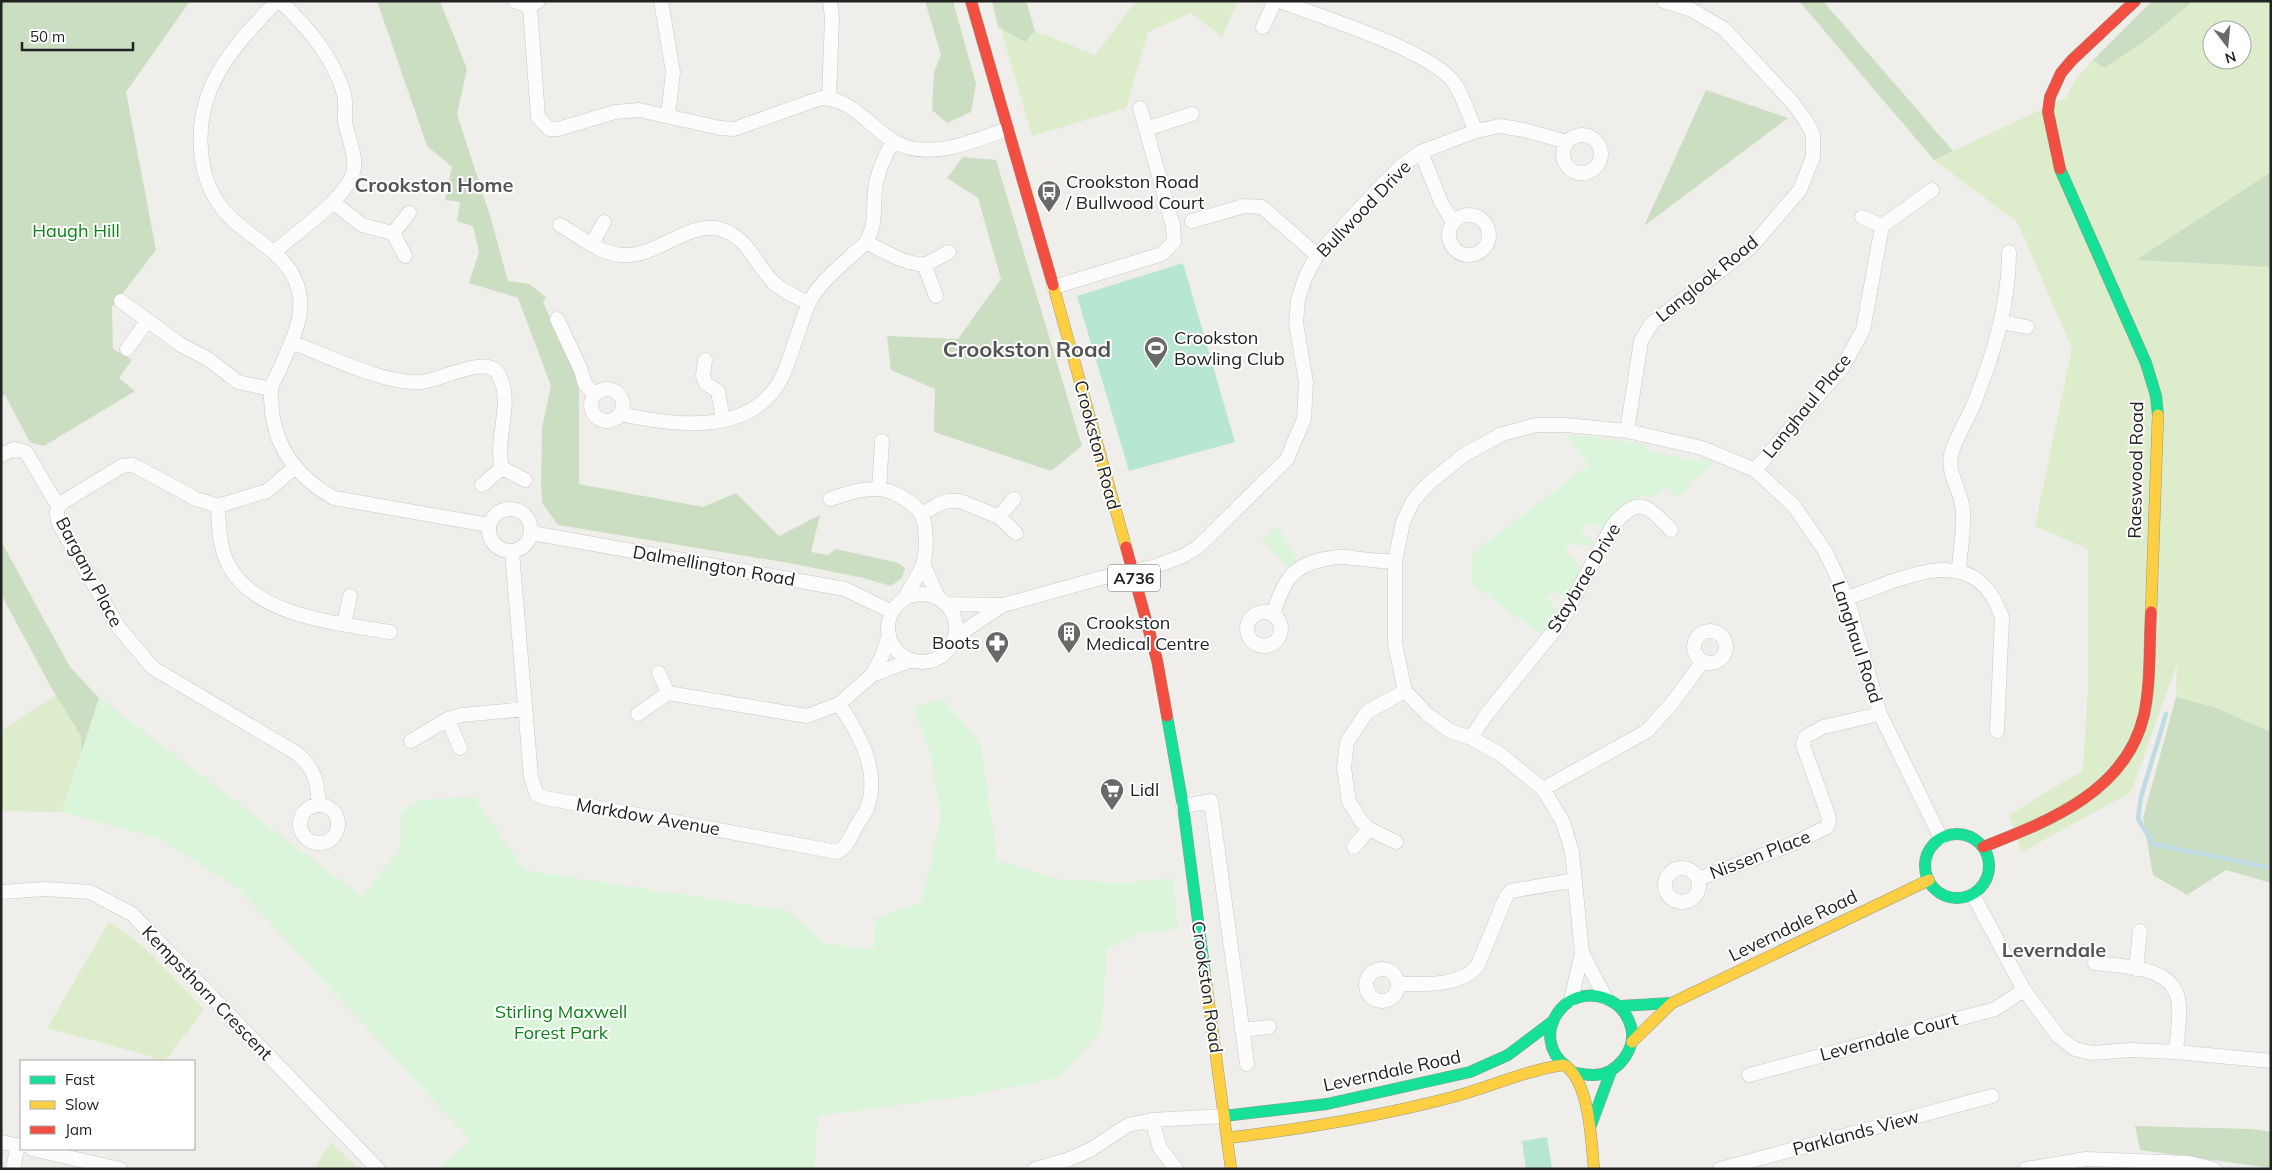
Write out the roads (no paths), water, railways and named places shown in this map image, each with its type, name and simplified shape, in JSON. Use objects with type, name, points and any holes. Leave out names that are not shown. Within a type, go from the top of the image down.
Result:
[{"type":"street","points":[[274,252],[333,202],[349,183],[355,166],[344,121],[347,111],[344,94],[335,70],[321,46],[278,1],[254,24],[216,76],[206,96],[200,127],[204,170],[216,200],[229,216],[274,252],[289,268],[300,296],[300,311],[291,342],[271,389],[274,424],[279,442],[294,468],[314,487],[334,498],[489,525]]},
{"type":"street","points":[[515,1],[534,4],[538,117],[550,129],[558,129],[626,110],[639,110],[720,128],[734,129],[821,98],[829,98],[857,111],[893,141],[920,149],[937,149],[972,142],[1006,130]]},
{"type":"street","points":[[661,1],[673,72],[668,116]]},
{"type":"street","name":"Crookston Road","points":[[971,1],[1006,130],[1054,287],[1157,660],[1182,806],[1231,1169]]},
{"type":"street","points":[[1263,27],[1275,1]]},
{"type":"street","points":[[1280,1],[1391,43],[1435,65],[1452,80],[1476,131]]},
{"type":"street","name":"Langlook Road","points":[[1627,431],[1641,341],[1651,324],[1751,247],[1800,190],[1813,157],[1813,135],[1793,102],[1724,28],[1699,8],[1664,1]]},
{"type":"street","name":"Raeswood Road","points":[[1983,847],[2077,807],[2098,791],[2124,760],[2143,718],[2148,684],[2158,443],[2156,396],[2146,363],[2057,161],[2048,112],[2050,97],[2061,73],[2072,60],[2135,1]]},
{"type":"street","points":[[829,98],[832,2]]},
{"type":"street","points":[[1054,287],[1162,254],[1174,242],[1173,226],[1140,108]]},
{"type":"street","points":[[1146,129],[1192,114]]},
{"type":"street","name":"Bullwood Drive","points":[[1132,570],[1161,564],[1184,556],[1198,547],[1287,459],[1304,419],[1306,382],[1296,323],[1298,300],[1305,278],[1317,255],[1400,167],[1421,152],[1476,131],[1500,126],[1524,130],[1567,142]]},
{"type":"street","points":[[620,414],[658,422],[712,423],[745,414],[772,394],[782,376],[809,303],[817,291],[866,242],[876,209],[876,185],[879,172],[893,141]]},
{"type":"street","points":[[1421,152],[1441,202],[1453,222]]},
{"type":"street","points":[[1862,217],[1882,226],[1932,190]]},
{"type":"street","points":[[333,202],[362,225],[375,230],[393,233]]},
{"type":"street","points":[[1192,221],[1244,206],[1262,207],[1317,255]]},
{"type":"street","points":[[393,233],[409,213]]},
{"type":"street","points":[[592,244],[604,222]]},
{"type":"street","points":[[560,226],[606,251],[621,255],[655,250],[692,230],[719,229],[740,239],[774,283],[784,291],[809,303]]},
{"type":"street","name":"Langhaul Place","points":[[1755,470],[1842,368],[1863,330],[1882,226]]},
{"type":"street","points":[[393,233],[405,256]]},
{"type":"street","points":[[866,242],[895,257],[924,264],[949,252]]},
{"type":"street","points":[[1958,570],[1964,513],[1951,471],[1951,453],[1964,427],[1989,364],[2001,322],[2009,277],[2009,252]]},
{"type":"street","points":[[924,264],[936,296]]},
{"type":"street","points":[[121,301],[181,345],[208,358],[238,382],[271,389]]},
{"type":"street","points":[[557,319],[581,370],[585,384],[594,394]]},
{"type":"street","points":[[128,350],[147,321]]},
{"type":"street","points":[[2001,322],[2027,327]]},
{"type":"street","points":[[291,342],[379,376],[409,382],[422,382],[477,366],[491,368],[498,372],[506,402],[499,458],[502,468],[525,480]]},
{"type":"street","points":[[705,360],[703,376],[706,384],[718,392],[724,420]]},
{"type":"street","points":[[609,388],[617,392],[622,398],[623,406],[620,414],[614,420],[605,421],[597,418],[591,411],[590,402],[594,394],[601,389],[609,388]]},
{"type":"street","name":"Langhaul Road","points":[[1405,691],[1395,644],[1395,561],[1403,522],[1412,501],[1428,484],[1464,455],[1502,434],[1536,425],[1566,425],[1627,431],[1702,448],[1755,470],[1794,506],[1825,551],[1847,598],[1880,714],[1941,838]]},
{"type":"street","points":[[880,489],[882,441]]},
{"type":"street","points":[[1,455],[14,449],[26,452],[58,506]]},
{"type":"street","name":"Bargany Place","points":[[218,506],[196,499],[143,470],[129,465],[122,466],[58,506],[56,514],[59,524],[127,640],[153,668],[298,754],[311,767],[317,780],[319,805]]},
{"type":"street","points":[[294,468],[266,491],[218,506],[222,550],[229,566],[239,580],[268,603],[304,616],[390,632]]},
{"type":"street","points":[[482,485],[502,468]]},
{"type":"street","points":[[638,714],[668,693],[807,716],[839,704],[872,674],[882,656],[889,635],[889,622],[892,612],[905,598],[923,564],[926,540],[921,514],[894,493],[880,489],[858,490],[830,499]]},
{"type":"street","points":[[999,517],[1014,498]]},
{"type":"street","points":[[921,514],[948,501],[960,501],[999,517],[1016,533]]},
{"type":"street","name":"Staybrae Drive","points":[[1471,738],[1486,715],[1561,622],[1613,525],[1624,512],[1638,505],[1649,508],[1671,530]]},
{"type":"street","points":[[514,509],[528,517],[532,533],[528,542],[521,549],[512,552],[502,550],[494,544],[489,536],[489,525],[498,512],[514,509]]},
{"type":"street","name":"Dalmellington Road","points":[[532,533],[845,589],[892,612]]},
{"type":"street","name":"Markdow Avenue","points":[[512,552],[531,777],[537,795],[837,852],[847,844],[867,809],[871,789],[865,748],[856,729],[839,704]]},
{"type":"street","points":[[1273,614],[1281,590],[1290,575],[1308,562],[1342,556],[1369,562],[1395,561]]},
{"type":"street","points":[[923,564],[942,601],[955,618],[955,637]]},
{"type":"street","points":[[889,635],[896,650],[912,660],[927,662],[946,653],[955,637],[1003,606],[1132,570]]},
{"type":"street","points":[[1847,598],[1933,570],[1958,570],[1986,586],[1997,602],[2002,618],[1997,731]]},
{"type":"street","points":[[905,598],[924,594],[942,601],[1003,606]]},
{"type":"street","points":[[344,624],[350,596]]},
{"type":"street","points":[[872,674],[912,660]]},
{"type":"street","points":[[1543,788],[1647,731],[1673,702],[1703,661]]},
{"type":"street","points":[[659,673],[668,693]]},
{"type":"street","points":[[1396,842],[1369,828],[1349,802],[1344,768],[1347,742],[1367,712],[1405,691],[1428,715],[1450,731],[1471,738],[1500,754],[1543,788],[1563,822],[1572,852],[1582,953],[1571,1000]]},
{"type":"street","points":[[411,741],[448,719],[462,715],[525,709]]},
{"type":"street","name":"Nissen Place","points":[[1698,879],[1790,845],[1827,827],[1829,820],[1804,745],[1805,737],[1823,727],[1880,714]]},
{"type":"street","points":[[448,719],[460,748]]},
{"type":"street","name":"Crookston Road","points":[[1182,806],[1211,801],[1247,1064]]},
{"type":"street","points":[[1354,847],[1369,828]]},
{"type":"street","points":[[1955,834],[1966,835],[1977,840],[1983,847],[1989,860],[1989,874],[1982,887],[1973,895],[1960,898],[1947,897],[1936,890],[1929,880],[1925,865],[1927,855],[1932,846],[1941,838],[1955,834]]},
{"type":"street","points":[[1398,984],[1427,984],[1468,976],[1477,968],[1506,897],[1511,890],[1575,880]]},
{"type":"street","name":"Leverndale Road","points":[[1632,1042],[1672,1003],[1929,880]]},
{"type":"street","name":"Kempsthorn Crescent","points":[[1,892],[45,889],[90,892],[132,914],[378,1169]]},
{"type":"street","points":[[1973,895],[2024,990],[2059,1037],[2075,1048],[2092,1053],[2131,1050],[2176,1052],[2271,1061]]},
{"type":"street","points":[[2136,969],[2140,931]]},
{"type":"street","points":[[1582,953],[1605,997]]},
{"type":"street","points":[[2095,963],[2136,969],[2160,975],[2175,990],[2179,1005],[2176,1052]]},
{"type":"street","name":"Leverndale Court","points":[[1750,1075],[1995,1009],[2024,990]]},
{"type":"street","points":[[1588,995],[1605,997],[1620,1006],[1630,1023],[1632,1042],[1625,1059],[1611,1071],[1593,1076],[1575,1073],[1563,1065],[1553,1049],[1551,1030],[1553,1021],[1563,1006],[1571,1000],[1588,995]]},
{"type":"street","name":"Leverndale Road","points":[[1620,1006],[1672,1003]]},
{"type":"street","name":"Leverndale Road","points":[[1224,1116],[1327,1104],[1470,1072],[1508,1055],[1553,1021]]},
{"type":"street","name":"Crookston Road","points":[[1242,1030],[1269,1027]]},
{"type":"street","name":"Leverndale Road","points":[[1227,1138],[1339,1122],[1450,1098],[1533,1070],[1563,1065]]},
{"type":"street","points":[[1591,1125],[1611,1071]]},
{"type":"street","points":[[1575,1073],[1591,1125],[1594,1169]]},
{"type":"street","name":"Parklands View","points":[[1720,1169],[1992,1096]]},
{"type":"street","points":[[1039,1168],[1067,1160],[1090,1150],[1128,1125],[1152,1120],[1224,1116]]},
{"type":"street","points":[[1152,1120],[1160,1148],[1176,1169]]},
{"type":"street","points":[[1,1142],[19,1146],[13,1169]]},
{"type":"street","points":[[36,1150],[120,1169]]},
{"type":"street","points":[[2026,1169],[2086,1159],[2189,1163],[2214,1169]]},
{"type":"waterway","points":[[2166,714],[2141,797],[2138,819],[2153,844],[2271,868]]},
{"type":"place","name":"Crookston Road / Bullwood Court","points":[[1049,213]]},
{"type":"place","name":"Crookston Bowling Club","points":[[1156,369]]},
{"type":"place","name":"Crookston Medical Centre","points":[[1069,654]]},
{"type":"place","name":"Boots","points":[[997,664]]},
{"type":"place","name":"Lidl","points":[[1112,811]]},
{"type":"district","name":"Crookston Home","points":[[434,185]]},
{"type":"district","name":"Crookston Road","points":[[1027,349]]},
{"type":"district","name":"Leverndale","points":[[2054,950]]},
{"type":"park label","name":"Haugh Hill","points":[[76,231]]},
{"type":"park label","name":"Stirling Maxwell Forest Park","points":[[561,1022]]}]
